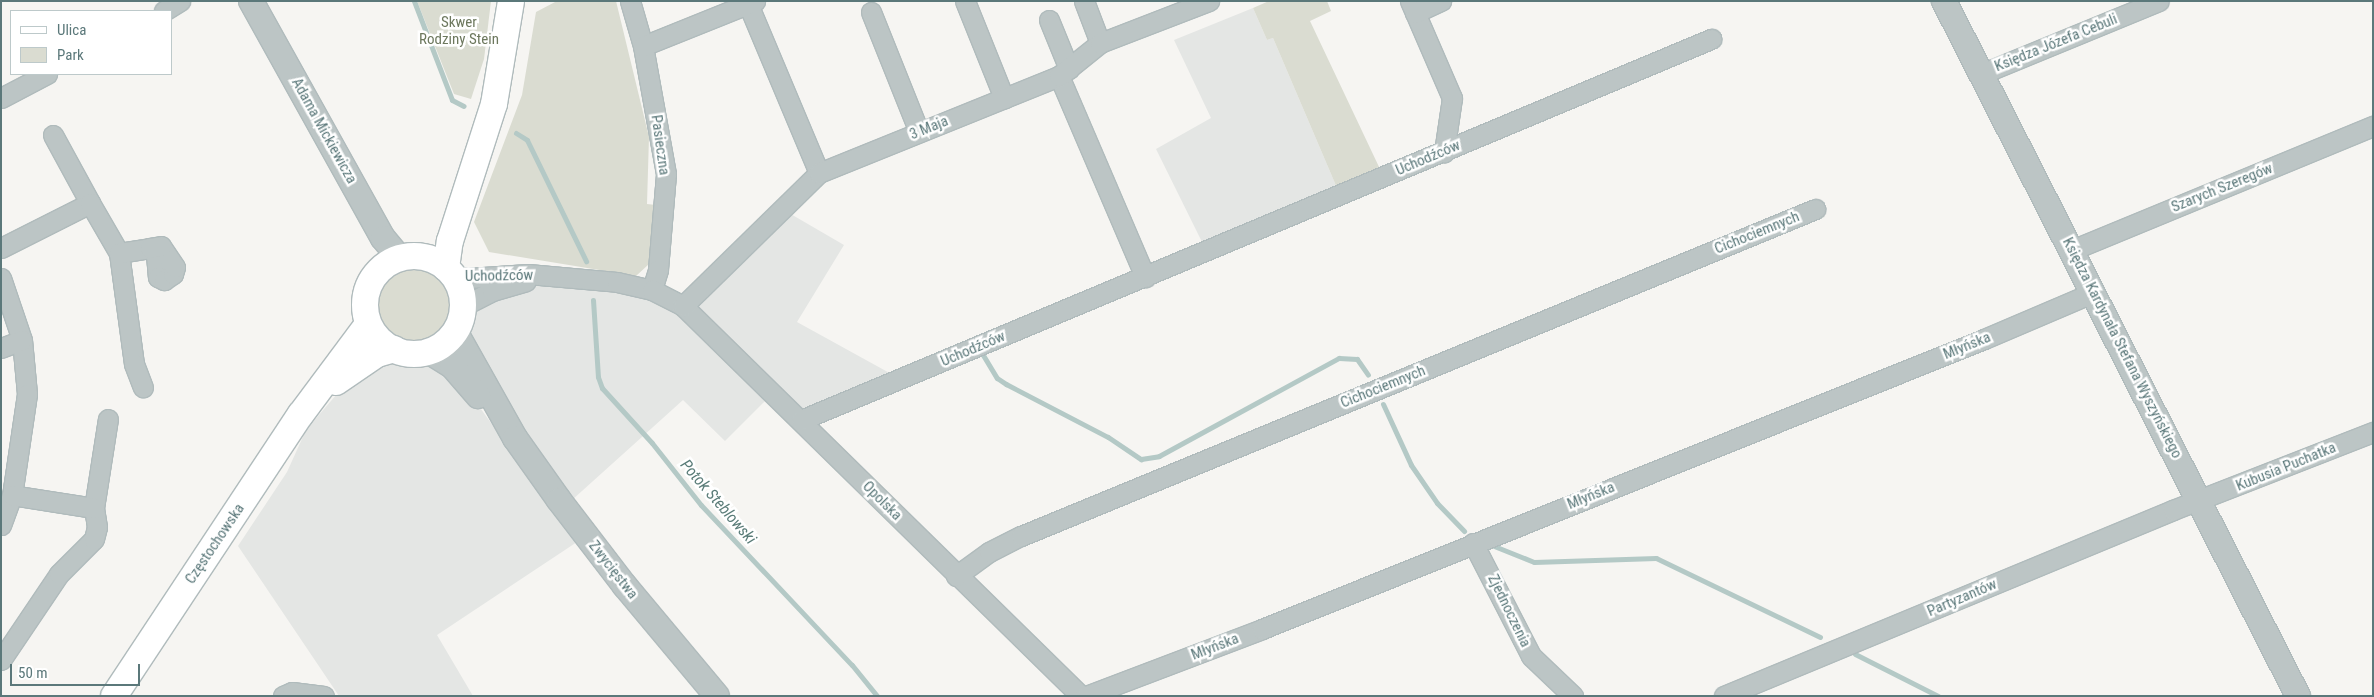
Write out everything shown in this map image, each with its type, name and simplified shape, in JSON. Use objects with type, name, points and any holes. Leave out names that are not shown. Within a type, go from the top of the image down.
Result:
[{"type":"main road","points":[[475,160],[433,235],[408,257],[382,268],[369,284],[365,297],[368,324],[379,339],[394,349],[416,354],[428,351],[443,344],[455,331],[462,306],[450,272],[450,241],[494,104],[512,1]]},
{"type":"main road","points":[[408,257],[432,260],[450,272]]},
{"type":"main road","name":"Częstochowska","points":[[114,696],[318,394],[368,324]]},
{"type":"main road","name":"Częstochowska","points":[[318,394],[377,354],[394,349]]},
{"type":"street","points":[[166,10],[180,1]]},
{"type":"street","name":"Adama Mickiewicza","points":[[251,1],[383,238],[408,257]]},
{"type":"street","name":"Pasieczna","points":[[630,1],[644,46],[666,174],[658,270],[652,290]]},
{"type":"street","points":[[965,1],[1004,98]]},
{"type":"street","points":[[1084,1],[1100,43]]},
{"type":"street","name":"3 Maja","points":[[683,306],[819,173],[1064,72],[1100,43],[1209,1]]},
{"type":"street","points":[[1441,1],[1413,7],[1452,98],[1444,152]]},
{"type":"street","name":"Księdza Kardynała Stefana Wyszyńskiego","points":[[1944,1],[2094,292],[2298,696]]},
{"type":"street","name":"Księdza Józefa Cebuli","points":[[1981,74],[2159,1]]},
{"type":"street","points":[[644,46],[748,2],[819,173]]},
{"type":"street","points":[[871,12],[919,132]]},
{"type":"street","points":[[1049,20],[1064,72],[1145,277]]},
{"type":"street","name":"Uchodźców","points":[[801,420],[1711,39]]},
{"type":"street","points":[[1,98],[45,75]]},
{"type":"street","name":"Szarych Szeregów","points":[[2072,250],[2373,126]]},
{"type":"street","points":[[53,135],[119,253],[134,364],[143,387]]},
{"type":"street","points":[[1,248],[90,203]]},
{"type":"street","name":"Cichociemnych","points":[[956,576],[989,552],[1021,536],[1815,209]]},
{"type":"street","points":[[119,253],[150,248]]},
{"type":"street","name":"Uchodźców","points":[[450,272],[610,281],[652,290],[683,306]]},
{"type":"street","name":"Uchodźców","points":[[462,306],[492,291],[546,277]]},
{"type":"street","points":[[1,278],[22,340],[28,394],[1,525]]},
{"type":"street","name":"Młyńska","points":[[1086,696],[1984,339],[2094,292]]},
{"type":"street","name":"Opolska","points":[[683,306],[801,420],[956,576],[1081,696]]},
{"type":"street","name":"Zwycięstwa","points":[[455,331],[515,438]]},
{"type":"street","points":[[1,348],[22,340]]},
{"type":"street","name":"Zwycięstwa","points":[[428,351],[452,366],[515,438],[625,586],[712,694]]},
{"type":"street","points":[[1,660],[59,574],[94,539],[97,527],[94,508],[108,419]]},
{"type":"street","name":"Kubusia Puchatka","points":[[2200,501],[2373,432]]},
{"type":"street","points":[[9,484],[94,508]]},
{"type":"street","name":"Partyzantów","points":[[1724,696],[2200,501]]},
{"type":"street","name":"Zjednoczenia","points":[[1473,543],[1531,656],[1573,696]]},
{"type":"street","points":[[283,696],[292,692],[324,696]]},
{"type":"shaded area","points":[[1253,8],[1267,40],[1273,38],[1337,188],[1203,244],[1156,149],[1211,118],[1174,40]]},
{"type":"shaded area","points":[[789,213],[844,245],[797,322],[895,376],[803,412],[698,308]]},
{"type":"shaded area","points":[[553,283],[627,290],[674,309],[767,399],[725,441],[683,400],[572,500],[497,397],[467,339],[467,319],[477,304],[518,287]]},
{"type":"shaded area","points":[[418,354],[457,376],[577,542],[437,635],[473,696],[339,696],[238,546],[287,472],[306,430],[349,380],[395,357]]},
{"type":"green space","name":"Skwer Rodziny Stein","points":[[417,1],[491,1],[484,59],[471,99],[454,94]]},
{"type":"green space","points":[[557,1],[616,1],[649,137],[647,204],[656,205],[649,264],[636,276],[489,252],[474,222],[522,95],[536,12]]},
{"type":"green space","points":[[1269,1],[1327,1],[1331,11],[1310,21],[1380,169],[1337,188],[1273,38],[1267,40],[1253,8]]},
{"type":"green space","points":[[414,268],[428,271],[440,279],[448,291],[451,305],[448,319],[440,331],[428,339],[414,342],[400,339],[388,331],[380,319],[377,305],[380,291],[388,279],[400,271]]},
{"type":"waterway","name":"Potok Steblowski","points":[[414,1],[452,100],[464,106]]},
{"type":"waterway","name":"Potok Steblowski","points":[[516,133],[527,140],[586,261]]},
{"type":"waterway","name":"Potok Steblowski","points":[[593,300],[598,377],[602,388],[652,443],[701,505],[852,665],[877,696]]},
{"type":"waterway","points":[[983,355],[997,378],[1006,384],[1108,437],[1141,459],[1159,456],[1339,358],[1357,359],[1368,375]]},
{"type":"waterway","points":[[1383,404],[1411,465],[1437,503],[1464,531]]},
{"type":"waterway","points":[[1494,546],[1534,562],[1656,558],[1820,637]]},
{"type":"waterway","points":[[1855,654],[1938,696]]}]
